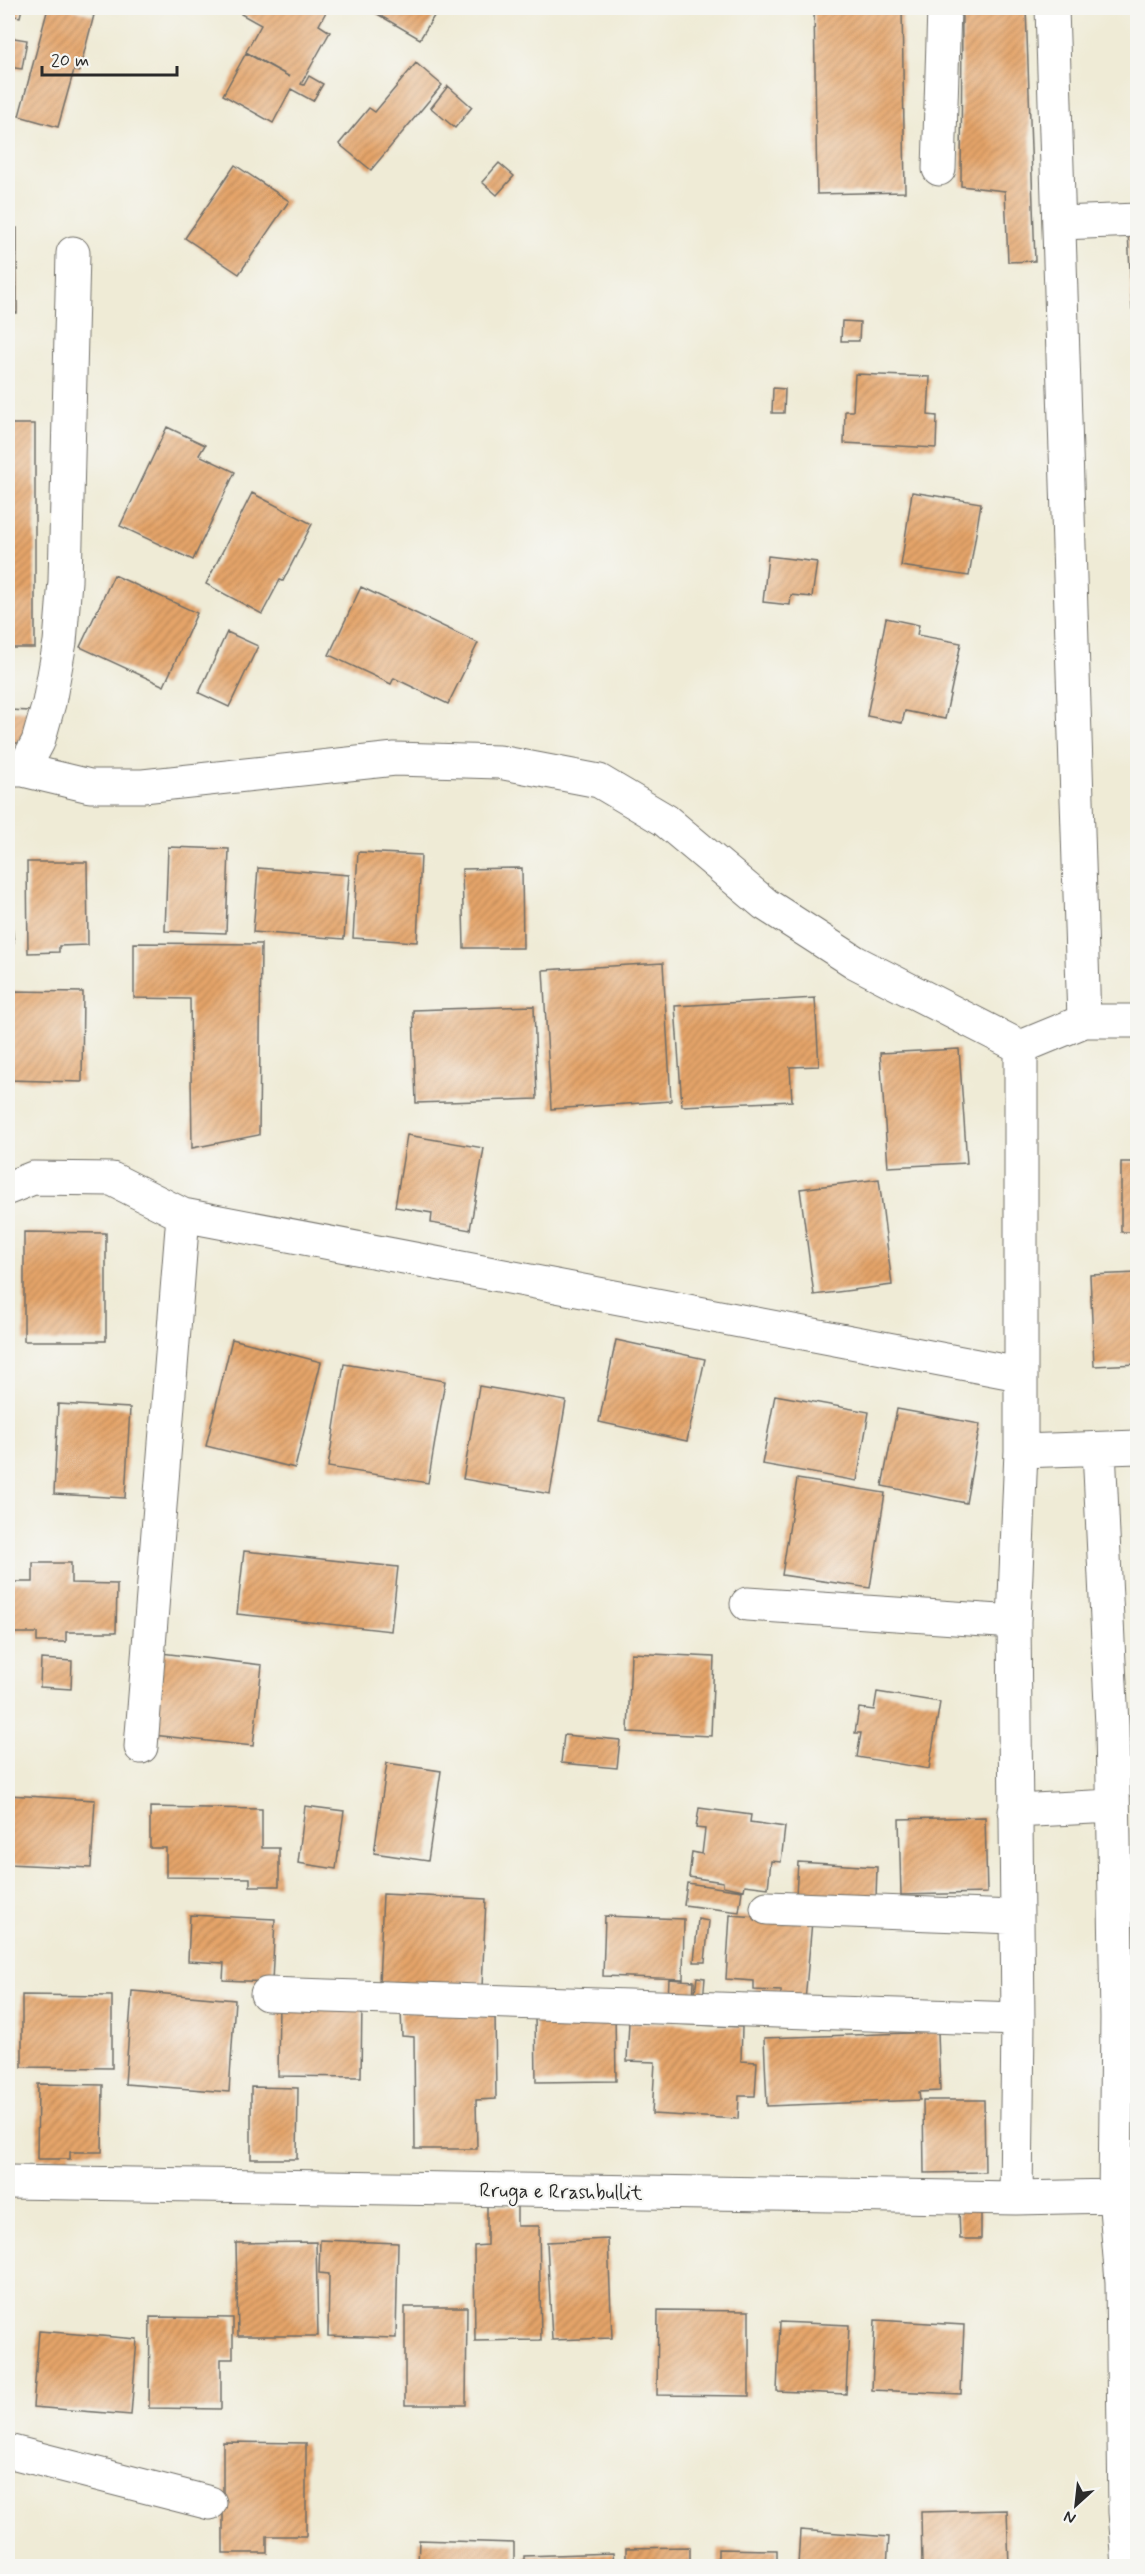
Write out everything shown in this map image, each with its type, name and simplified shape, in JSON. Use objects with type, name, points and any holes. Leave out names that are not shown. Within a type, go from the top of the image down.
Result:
[{"type":"street","points":[[939,169],[944,8]]},
{"type":"street","points":[[1052,8],[1083,1021]]},
{"type":"street","points":[[1060,223],[1137,220]]},
{"type":"street","points":[[73,253],[65,580],[60,642],[49,703],[38,742],[15,770],[90,786],[143,786],[396,759],[499,762],[599,781],[665,820],[765,904],[855,962],[1021,1047],[1083,1021],[1137,1021]]},
{"type":"street","points":[[1016,2198],[1018,2019],[1014,1622],[1021,1451],[1019,1374],[1021,1047]]},
{"type":"street","points":[[8,1188],[33,1178],[112,1179],[183,1215],[1019,1374]]},
{"type":"street","points":[[141,1746],[183,1215]]},
{"type":"street","points":[[1021,1451],[1137,1448]]},
{"type":"street","points":[[1099,1449],[1125,1726],[1112,1806],[1127,2017],[1115,2196],[1130,2282],[1125,2512],[1129,2566]]},
{"type":"street","points":[[747,1604],[1014,1622]]},
{"type":"street","points":[[1015,1811],[1112,1806]]},
{"type":"street","points":[[767,1908],[1016,1917]]},
{"type":"street","points":[[267,1994],[1018,2019]]},
{"type":"street","name":"Rruga e Rrashbullit","points":[[8,2182],[1016,2198],[1115,2196]]},
{"type":"street","points":[[8,2451],[210,2503]]},
{"type":"building","points":[[8,8],[22,8],[20,17],[8,15]]},
{"type":"building","points":[[48,8],[67,8],[94,15],[79,72],[74,70],[58,127],[19,116]]},
{"type":"building","points":[[245,8],[328,8],[319,25],[330,32],[301,84],[304,85],[309,76],[323,84],[313,101],[291,89],[273,123],[223,95],[246,53],[290,77],[246,52],[261,25],[241,14]]},
{"type":"building","points":[[367,8],[439,8],[420,39]]},
{"type":"building","points":[[814,8],[902,8],[905,192],[817,194]]},
{"type":"building","points":[[962,8],[1026,8],[1035,261],[1008,262],[1005,191],[961,186]]},
{"type":"building","points":[[8,37],[27,40],[22,69],[8,67]]},
{"type":"building","points":[[416,63],[442,85],[371,170],[339,144],[369,108],[375,112]]},
{"type":"building","points":[[448,86],[472,107],[455,128],[431,108]]},
{"type":"building","points":[[499,163],[514,176],[497,195],[482,182]]},
{"type":"building","points":[[235,165],[289,201],[239,274],[185,238]]},
{"type":"building","points":[[8,228],[17,228],[17,313],[8,313]]},
{"type":"building","points":[[1128,232],[1138,232],[1138,309],[1132,309]]},
{"type":"building","points":[[842,321],[860,322],[859,341],[841,341]]},
{"type":"building","points":[[855,374],[930,377],[928,415],[937,416],[936,448],[844,443],[845,411],[853,411]]},
{"type":"building","points":[[773,388],[785,389],[784,413],[772,413]]},
{"type":"building","points":[[8,424],[35,424],[35,648],[8,648]]},
{"type":"building","points":[[167,427],[205,445],[199,455],[235,472],[193,560],[120,526]]},
{"type":"building","points":[[912,492],[981,503],[969,576],[901,566]]},
{"type":"building","points":[[252,493],[312,524],[283,581],[280,580],[262,614],[206,584]]},
{"type":"building","points":[[768,556],[817,562],[812,597],[791,595],[790,605],[763,602]]},
{"type":"building","points":[[114,575],[197,613],[164,686],[80,647]]},
{"type":"building","points":[[361,587],[478,643],[448,704],[394,678],[391,684],[329,655]]},
{"type":"building","points":[[886,618],[919,625],[917,635],[961,643],[945,719],[905,711],[902,723],[867,716]]},
{"type":"building","points":[[227,632],[258,646],[229,707],[199,693]]},
{"type":"building","points":[[8,710],[30,711],[31,730],[20,743],[8,743]]},
{"type":"building","points":[[168,847],[229,849],[226,933],[165,931]]},
{"type":"building","points":[[358,852],[421,855],[417,942],[353,938]]},
{"type":"building","points":[[27,862],[87,862],[88,945],[59,946],[59,952],[28,953]]},
{"type":"building","points":[[258,868],[349,875],[344,939],[253,932]]},
{"type":"building","points":[[522,868],[523,948],[464,948],[462,869]]},
{"type":"building","points":[[8,893],[14,943],[8,943]]},
{"type":"building","points":[[134,943],[261,944],[259,1135],[192,1148],[190,999],[134,998]]},
{"type":"building","points":[[663,963],[671,1101],[551,1109],[543,970]]},
{"type":"building","points":[[8,991],[83,992],[82,1082],[8,1080]]},
{"type":"building","points":[[815,998],[819,1066],[790,1067],[792,1101],[682,1106],[675,1006]]},
{"type":"building","points":[[534,1006],[537,1099],[416,1103],[413,1010]]},
{"type":"building","points":[[959,1049],[967,1163],[888,1167],[880,1053]]},
{"type":"building","points":[[407,1135],[484,1148],[470,1230],[431,1223],[432,1213],[395,1207]]},
{"type":"building","points":[[1121,1162],[1138,1162],[1138,1232],[1121,1232]]},
{"type":"building","points":[[879,1179],[892,1285],[814,1295],[800,1189]]},
{"type":"building","points":[[24,1232],[106,1233],[106,1341],[24,1341]]},
{"type":"building","points":[[1138,1273],[1138,1364],[1094,1366],[1090,1275]]},
{"type":"building","points":[[232,1339],[321,1362],[295,1468],[206,1446]]},
{"type":"building","points":[[616,1340],[705,1359],[687,1441],[599,1422]]},
{"type":"building","points":[[344,1364],[445,1381],[428,1483],[328,1467]]},
{"type":"building","points":[[479,1386],[566,1401],[550,1494],[463,1479]]},
{"type":"building","points":[[775,1395],[869,1412],[857,1481],[762,1464]]},
{"type":"building","points":[[58,1404],[130,1408],[125,1498],[54,1494]]},
{"type":"building","points":[[897,1409],[980,1424],[966,1503],[882,1486]]},
{"type":"building","points":[[797,1479],[885,1493],[870,1588],[782,1575]]},
{"type":"building","points":[[244,1551],[398,1567],[391,1631],[237,1614]]},
{"type":"building","points":[[33,1563],[71,1563],[71,1583],[117,1584],[116,1632],[66,1632],[66,1642],[37,1642],[37,1633],[8,1633],[8,1582],[33,1582]]},
{"type":"building","points":[[1132,1584],[1138,1584],[1138,1616],[1132,1616]]},
{"type":"building","points":[[161,1653],[262,1665],[253,1746],[153,1735]]},
{"type":"building","points":[[631,1653],[714,1657],[711,1736],[628,1732]]},
{"type":"building","points":[[41,1659],[72,1661],[71,1689],[40,1687]]},
{"type":"building","points":[[877,1692],[940,1702],[929,1769],[857,1757],[861,1733],[855,1733],[859,1708],[874,1710]]},
{"type":"building","points":[[564,1735],[620,1740],[617,1768],[561,1763]]},
{"type":"building","points":[[387,1763],[441,1771],[428,1861],[374,1853]]},
{"type":"building","points":[[8,1795],[95,1800],[91,1868],[8,1864]]},
{"type":"building","points":[[305,1806],[344,1811],[336,1869],[298,1863]]},
{"type":"building","points":[[150,1807],[262,1809],[262,1848],[279,1848],[279,1886],[250,1886],[250,1878],[166,1877],[166,1848],[150,1848]]},
{"type":"building","points":[[699,1808],[751,1815],[750,1822],[785,1827],[781,1862],[771,1861],[768,1888],[745,1885],[744,1890],[723,1886],[723,1882],[689,1877],[692,1852],[702,1854],[705,1829],[696,1828]]},
{"type":"building","points":[[985,1817],[987,1893],[901,1895],[899,1819]]},
{"type":"building","points":[[798,1862],[877,1867],[876,1899],[796,1895]]},
{"type":"building","points":[[687,1883],[742,1891],[739,1912],[684,1905]]},
{"type":"building","points":[[383,1894],[486,1899],[482,1987],[379,1983]]},
{"type":"building","points":[[190,1915],[275,1919],[272,1982],[223,1980],[224,1963],[188,1961]]},
{"type":"building","points":[[730,1915],[812,1921],[805,2001],[781,1999],[781,1991],[754,1990],[754,1981],[726,1979]]},
{"type":"building","points":[[605,1916],[684,1919],[683,1979],[603,1976]]},
{"type":"building","points":[[698,1919],[709,1921],[705,1962],[694,1962]]},
{"type":"building","points":[[697,1977],[705,1978],[703,2001],[694,2000]]},
{"type":"building","points":[[669,1979],[694,1981],[693,2001],[668,1999]]},
{"type":"building","points":[[132,1991],[235,2000],[229,2092],[125,2084]]},
{"type":"building","points":[[22,1995],[112,1996],[112,2068],[22,2067]]},
{"type":"building","points":[[279,2001],[362,2002],[361,2077],[278,2076]]},
{"type":"building","points":[[401,2011],[495,2011],[496,2099],[476,2100],[477,2149],[415,2149],[414,2037],[402,2036]]},
{"type":"building","points":[[615,2013],[616,2081],[536,2082],[535,2014]]},
{"type":"building","points":[[629,2022],[742,2027],[741,2061],[757,2062],[755,2096],[739,2096],[738,2119],[652,2114],[655,2062],[627,2061]]},
{"type":"building","points":[[938,2032],[940,2091],[919,2092],[920,2100],[767,2106],[764,2038]]},
{"type":"building","points":[[38,2084],[103,2085],[102,2152],[70,2152],[70,2159],[37,2159]]},
{"type":"building","points":[[251,2087],[298,2088],[297,2159],[251,2159]]},
{"type":"building","points":[[923,2100],[984,2100],[985,2172],[924,2173]]},
{"type":"building","points":[[487,2206],[517,2206],[517,2226],[539,2226],[541,2340],[475,2341],[474,2246],[487,2245]]},
{"type":"building","points":[[959,2209],[981,2209],[981,2239],[960,2239]]},
{"type":"building","points":[[608,2239],[612,2338],[552,2340],[547,2242]]},
{"type":"building","points":[[320,2240],[398,2243],[396,2338],[328,2336],[329,2274],[319,2273]]},
{"type":"building","points":[[316,2242],[318,2336],[238,2336],[236,2243]]},
{"type":"building","points":[[405,2307],[467,2307],[466,2405],[405,2405]]},
{"type":"building","points":[[658,2310],[749,2311],[749,2396],[657,2395]]},
{"type":"building","points":[[150,2317],[233,2318],[233,2359],[221,2359],[221,2409],[149,2408]]},
{"type":"building","points":[[875,2320],[964,2325],[961,2394],[872,2390]]},
{"type":"building","points":[[780,2322],[849,2325],[846,2394],[777,2391]]},
{"type":"building","points":[[39,2331],[137,2339],[131,2415],[33,2407]]},
{"type":"building","points":[[223,2442],[306,2443],[306,2536],[267,2536],[267,2553],[223,2553]]},
{"type":"building","points":[[1007,2510],[1009,2566],[922,2566],[921,2512]]},
{"type":"building","points":[[800,2530],[889,2537],[887,2566],[798,2566]]},
{"type":"building","points":[[419,2540],[514,2543],[514,2566],[418,2566]]},
{"type":"building","points":[[690,2547],[690,2566],[626,2566],[626,2548]]},
{"type":"building","points":[[718,2549],[777,2550],[777,2566],[718,2566]]},
{"type":"building","points":[[613,2553],[614,2566],[524,2566],[524,2556]]}]
